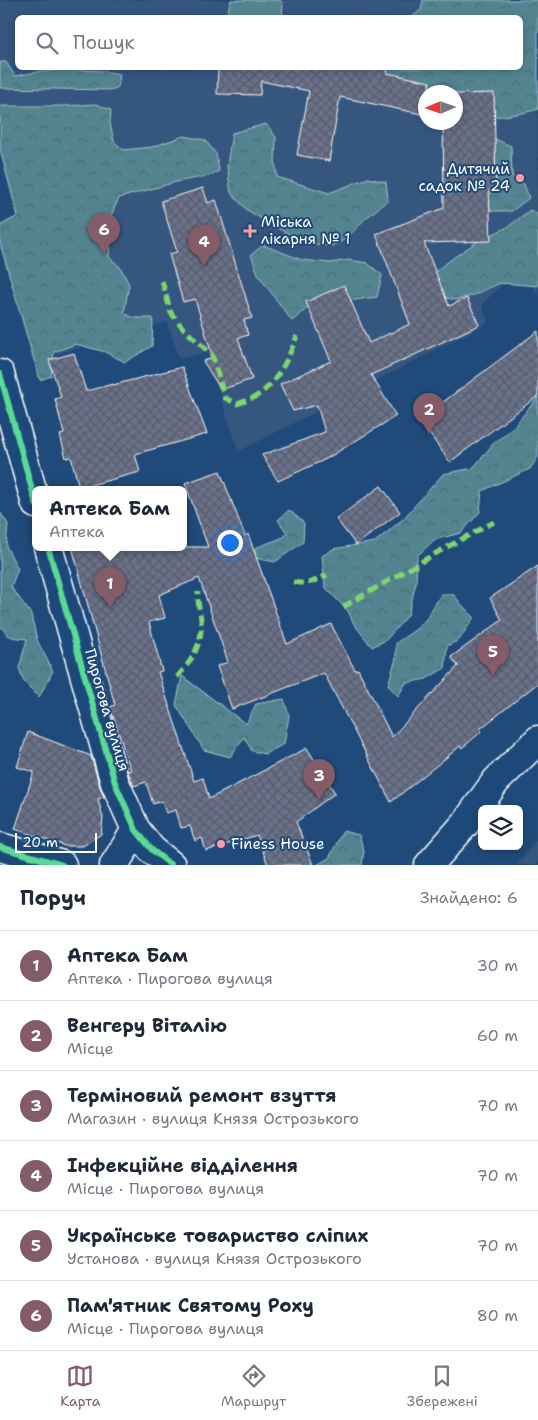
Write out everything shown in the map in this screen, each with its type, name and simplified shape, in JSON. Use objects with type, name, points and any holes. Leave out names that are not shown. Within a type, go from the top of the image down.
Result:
[{"type":"street","points":[[0,374],[32,490]]},
{"type":"street","name":"Пирогова вулиця","points":[[49,551],[114,783],[136,830],[152,850],[171,865]]},
{"type":"street","points":[[429,865],[465,824],[496,781],[538,740]]},
{"type":"street","points":[[114,865],[136,830]]},
{"type":"street","points":[[0,848],[62,865]]},
{"type":"shaded area","name":"Міська лікарня № 1","points":[[0,0],[538,0],[538,295],[521,268],[482,304],[488,323],[238,452],[207,352],[179,359],[167,322],[32,361],[0,248],[0,223],[16,216],[0,155]]},
{"type":"shaded area","points":[[538,837],[538,865],[517,865]]},
{"type":"green space","points":[[231,0],[280,0],[283,4],[282,15],[227,15]]},
{"type":"green space","points":[[423,0],[538,0],[538,109],[506,116],[487,116],[463,104],[463,85],[418,85],[418,104],[382,70],[523,70],[523,15],[415,15],[421,10]]},
{"type":"green space","points":[[0,62],[6,62],[15,76],[42,71],[81,70],[120,74],[118,87],[111,90],[0,88]]},
{"type":"green space","points":[[96,104],[111,110],[110,123],[114,141],[123,150],[152,147],[184,136],[205,140],[216,154],[219,171],[208,176],[176,182],[119,198],[109,220],[109,257],[120,267],[129,284],[124,313],[134,318],[153,318],[152,346],[125,362],[105,352],[76,344],[54,352],[51,376],[40,380],[0,243],[0,226],[18,216],[0,149],[0,106]]},
{"type":"green space","points":[[266,124],[276,137],[275,160],[277,177],[329,193],[368,178],[386,182],[388,200],[365,219],[346,239],[331,246],[310,244],[279,229],[247,210],[231,193],[227,166],[232,133]]},
{"type":"green space","points":[[481,133],[511,146],[512,176],[524,184],[529,198],[512,211],[492,211],[468,181]]},
{"type":"green space","points":[[530,210],[538,214],[538,286],[500,283],[474,295],[456,300],[432,295],[432,274],[478,241],[508,227]]},
{"type":"green space","points":[[263,245],[302,260],[330,263],[349,260],[367,263],[382,275],[377,297],[310,306],[292,321],[259,276],[251,255]]},
{"type":"green space","points":[[538,397],[538,457],[530,469],[482,491],[480,512],[461,533],[434,540],[417,556],[416,583],[408,615],[386,640],[372,647],[354,624],[348,611],[325,587],[322,556],[333,549],[375,542],[403,519],[443,474],[473,468],[493,444],[512,429]]},
{"type":"green space","points":[[289,510],[304,523],[303,542],[275,562],[255,558],[255,548],[284,537],[287,533],[278,520]]},
{"type":"green space","points":[[0,512],[8,524],[6,546],[18,569],[11,587],[31,614],[37,640],[53,671],[39,697],[24,682],[19,668],[27,639],[8,635],[0,624]]},
{"type":"green space","points":[[441,594],[453,594],[474,617],[459,640],[447,646],[445,668],[426,679],[406,683],[398,696],[388,685],[396,658],[396,643],[415,630],[427,618]]},
{"type":"green space","points":[[182,676],[246,724],[256,704],[284,699],[289,716],[284,744],[265,754],[252,751],[244,737],[230,757],[204,750],[176,705]]},
{"type":"green space","points":[[343,831],[359,835],[364,851],[362,865],[317,865],[329,858]]},
{"type":"building","points":[[218,70],[388,70],[387,73],[430,82],[429,85],[418,85],[418,113],[340,97],[329,161],[297,155],[309,91],[261,81],[260,95],[217,94]]},
{"type":"building","points":[[494,93],[496,190],[489,190],[491,241],[424,243],[449,306],[467,298],[479,325],[371,375],[396,416],[326,459],[278,481],[262,455],[325,432],[317,405],[293,411],[280,384],[331,361],[306,302],[344,285],[369,343],[410,324],[376,234],[444,208],[443,130],[463,130],[463,94]]},
{"type":"building","points":[[203,188],[208,203],[216,200],[252,318],[244,320],[248,335],[238,338],[252,379],[221,390],[203,361],[213,358],[195,299],[183,302],[169,254],[177,252],[161,201]]},
{"type":"building","points":[[538,331],[538,396],[450,462],[419,420]]},
{"type":"building","points":[[74,353],[86,391],[182,367],[207,434],[135,454],[140,472],[87,486],[78,486],[71,457],[66,458],[60,435],[64,434],[55,399],[61,397],[49,360]]},
{"type":"building","points":[[220,471],[245,536],[248,534],[287,644],[331,624],[355,670],[358,669],[392,737],[458,666],[451,657],[502,620],[490,598],[538,566],[538,683],[480,729],[482,731],[462,748],[460,746],[391,802],[324,673],[232,709],[217,666],[228,662],[199,578],[159,595],[165,618],[149,622],[162,671],[158,672],[194,781],[203,778],[209,799],[307,748],[335,793],[296,822],[313,865],[268,865],[257,835],[206,851],[202,838],[195,841],[190,826],[181,828],[176,810],[166,813],[162,801],[153,804],[146,782],[134,786],[127,770],[131,771],[110,707],[115,705],[73,551],[187,551],[187,547],[208,547],[185,483]]},
{"type":"building","points":[[381,486],[400,512],[356,545],[336,519]]},
{"type":"building","points":[[28,732],[91,756],[104,797],[98,799],[103,818],[101,834],[83,846],[65,846],[15,829],[34,772],[17,767]]},
{"type":"marked path","points":[[162,281],[171,313],[184,329],[212,355],[225,398],[237,404],[255,397],[270,385],[286,362],[297,336]]},
{"type":"marked path","points":[[343,607],[494,522]]},
{"type":"marked path","points":[[293,582],[311,582],[327,575]]},
{"type":"marked path","points":[[177,677],[192,658],[200,636],[201,620],[198,592]]},
{"type":"cycle path","points":[[0,374],[32,490]]},
{"type":"cycle path","points":[[49,551],[115,783],[136,830],[152,850],[171,865]]},
{"type":"cycle path","points":[[0,847],[62,865]]},
{"type":"place","name":"Дитячий садок № 24","points":[[520,178]]},
{"type":"place","name":"Міська лікарня № 1","points":[[250,231]]},
{"type":"place","name":"Пам'ятник Святому Роху","points":[[104,254]]},
{"type":"place","name":"Інфекційне відділення","points":[[204,266]]},
{"type":"place","name":"Венгеру Віталію","points":[[429,434]]},
{"type":"place","name":"Аптека Бам","points":[[110,608]]},
{"type":"place","name":"Українське товариство сліпих","points":[[493,676]]},
{"type":"place","name":"Терміновий ремонт взуття","points":[[319,800]]},
{"type":"place","name":"Finess House","points":[[221,844]]}]
